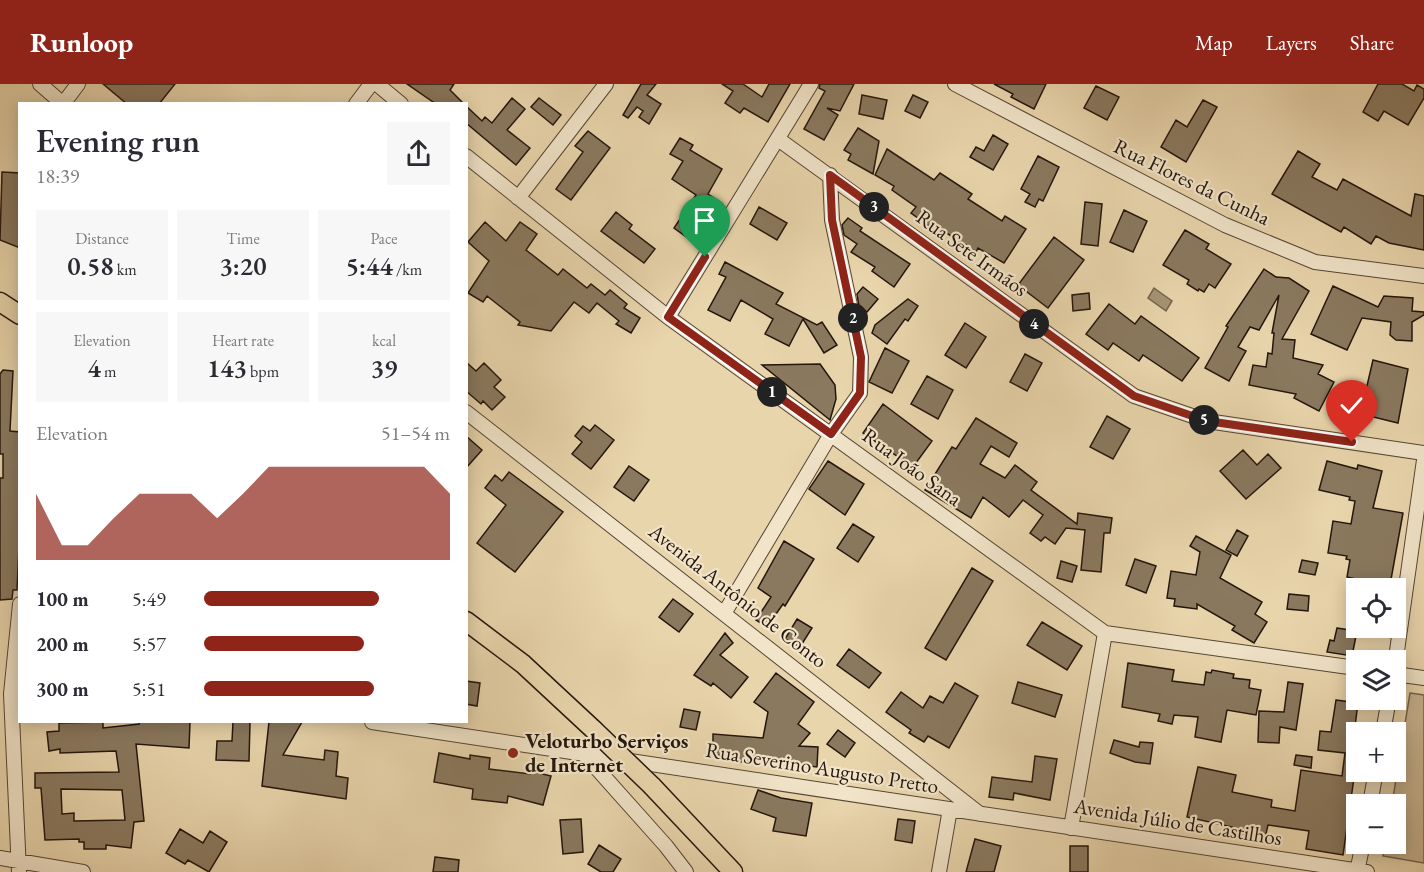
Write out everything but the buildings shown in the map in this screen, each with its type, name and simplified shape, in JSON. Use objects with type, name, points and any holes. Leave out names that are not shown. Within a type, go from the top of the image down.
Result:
[{"type":"main road","points":[[0,302],[18,314]]},
{"type":"main road","points":[[468,623],[523,664],[594,730],[652,786],[733,872]]},
{"type":"street","points":[[39,84],[62,102]]},
{"type":"street","points":[[64,102],[78,84]]},
{"type":"street","points":[[358,102],[371,84]]},
{"type":"street","points":[[377,84],[399,102]]},
{"type":"street","points":[[518,198],[606,84]]},
{"type":"street","points":[[668,317],[811,84]]},
{"type":"street","name":"Rua Flores da Cunha","points":[[956,84],[1235,230],[1315,262],[1424,276]]},
{"type":"street","name":"Rua Sete Irmãos","points":[[778,139],[1134,396],[1207,421],[1424,453]]},
{"type":"street","name":"Rua João Sana","points":[[468,158],[668,317],[1105,633]]},
{"type":"street","points":[[725,612],[831,434],[860,393],[861,357],[832,220],[830,175]]},
{"type":"street","name":"Avenida Antônio de Conto","points":[[468,414],[725,612],[981,815]]},
{"type":"street","points":[[1397,650],[1424,460]]},
{"type":"street","points":[[18,622],[10,694],[19,866]]},
{"type":"street","points":[[1071,828],[1105,633],[1346,667]]},
{"type":"street","points":[[1406,676],[1424,678]]},
{"type":"street","name":"Rua Severino Augusto Pretto","points":[[379,723],[981,815]]},
{"type":"street","points":[[583,753],[666,846],[686,872]]},
{"type":"street","points":[[939,872],[950,809]]},
{"type":"street","name":"Avenida Júlio de Castilhos","points":[[981,815],[1361,872]]},
{"type":"street","points":[[1361,872],[1362,854]]},
{"type":"street","points":[[0,858],[19,866],[83,872]]},
{"type":"shaded area","points":[[1154,288],[1172,301],[1166,311],[1148,298]]},
{"type":"shaded area","points":[[1410,693],[1424,695],[1424,863],[1383,856],[1383,854],[1406,854],[1406,794],[1394,794],[1396,782],[1406,782],[1405,722]]},
{"type":"place","name":"Veloturbo Serviços de Internet","points":[[513,753]]},
{"type":"route","points":[[705,257],[668,317],[831,434],[860,393],[861,357],[832,220],[830,175],[1134,396],[1207,421],[1352,442]]}]
